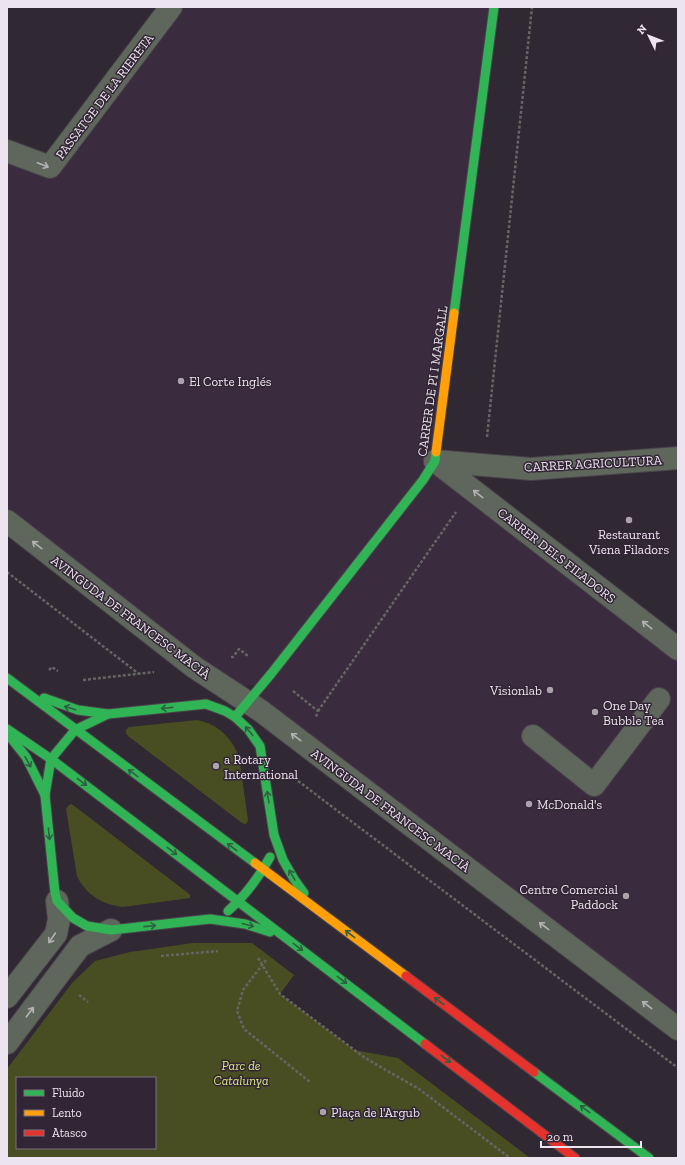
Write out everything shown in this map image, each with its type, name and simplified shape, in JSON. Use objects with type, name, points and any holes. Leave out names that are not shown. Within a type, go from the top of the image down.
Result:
[{"type":"street","name":"PASSATGE DE LA RIERETA","points":[[7,150],[50,167],[171,7]]},
{"type":"street","name":"CARRER DE PI I MARGALL","points":[[242,709],[423,480],[435,461],[494,7]]},
{"type":"street","name":"CARRER AGRICULTURA","points":[[435,461],[531,469],[678,458]]},
{"type":"street","name":"CARRER DELS FILADORS","points":[[435,461],[678,649]]},
{"type":"street","name":"AVINGUDA DE FRANCESC MACIÀ","points":[[7,522],[194,667],[224,687],[242,709],[678,1029]]},
{"type":"street","name":"AVINGUDA DE FRANCESC MACIÀ","points":[[7,678],[649,1158]]},
{"type":"street","name":"AVINGUDA DE FRANCESC MACIÀ","points":[[15,684],[56,704],[78,710],[108,714],[206,704],[225,711],[242,709]]},
{"type":"street","points":[[534,736],[594,785],[659,700]]},
{"type":"street","name":"AVINGUDA DE FRANCESC MACIÀ","points":[[242,709],[248,729],[260,746],[274,835],[283,860],[294,879],[314,907]]},
{"type":"street","name":"AVINGUDA DE FRANCESC MACIÀ","points":[[108,714],[75,730],[51,759],[45,795],[57,901],[73,918],[87,926],[111,930],[210,919],[245,924],[284,937]]},
{"type":"street","name":"AVINGUDA DE FRANCESC MACIÀ","points":[[7,731],[51,759],[575,1158]]},
{"type":"street","name":"AVINGUDA DE FRANCESC MACIÀ","points":[[7,731],[26,757],[45,795]]},
{"type":"street","name":"AVINGUDA DE FRANCESC MACIÀ","points":[[210,919],[228,911],[263,870],[273,851],[274,835]]},
{"type":"street","points":[[7,997],[56,934],[59,919],[57,901]]},
{"type":"street","points":[[7,1043],[80,946],[111,930]]},
{"type":"path","points":[[7,572],[139,674]]},
{"type":"path","points":[[78,679],[97,679],[194,667],[233,657]]},
{"type":"path","points":[[47,673],[52,667],[60,672]]},
{"type":"path","points":[[292,776],[678,1068]]},
{"type":"path","points":[[156,956],[218,951]]},
{"type":"path","points":[[253,955],[258,958],[280,994],[365,1058],[419,1089],[510,1158]]},
{"type":"path","points":[[262,966],[243,990],[237,1011],[244,1029],[310,1082]]},
{"type":"shaded area","points":[[180,7],[494,7],[435,461],[678,649],[678,1029],[261,711],[254,685],[224,687],[7,521],[7,155],[50,167]]},
{"type":"green space","points":[[197,720],[205,722],[223,732],[236,750],[239,757],[248,820],[245,824],[126,733],[126,730],[129,727]]},
{"type":"green space","points":[[71,804],[188,893],[190,898],[123,907],[109,904],[90,894],[77,876],[66,809]]},
{"type":"green space","name":"Parc de Catalunya","points":[[193,943],[252,943],[294,975],[280,994],[354,1050],[398,1058],[530,1158],[7,1158],[7,1069],[72,983],[95,961],[130,952]]},
{"type":"traffic: fast","points":[[454,313],[494,7]]},
{"type":"traffic: fast","points":[[235,717],[271,674],[423,480],[435,461],[436,452]]},
{"type":"traffic: fast","points":[[7,678],[255,863]]},
{"type":"traffic: fast","points":[[44,698],[78,710],[108,714],[206,704],[225,711],[235,717],[248,729],[260,746],[274,835],[283,860],[304,893]]},
{"type":"traffic: fast","points":[[108,714],[75,730],[51,759],[45,795],[57,901],[73,918],[87,926],[111,930],[210,919],[245,924],[270,932]]},
{"type":"traffic: fast","points":[[7,729],[51,759],[425,1044]]},
{"type":"traffic: fast","points":[[11,738],[26,757],[45,795]]},
{"type":"traffic: fast","points":[[228,911],[251,886],[270,857]]},
{"type":"traffic: fast","points":[[534,1072],[649,1158]]},
{"type":"traffic: slow","points":[[436,452],[454,313]]},
{"type":"traffic: slow","points":[[255,863],[406,976]]},
{"type":"traffic: jam","points":[[406,976],[534,1072]]},
{"type":"traffic: jam","points":[[425,1044],[575,1158]]},
{"type":"place","name":"El Corte Inglés","points":[[181,381]]},
{"type":"place","name":"Restaurant Viena Filadors","points":[[629,520]]},
{"type":"place","name":"Visionlab","points":[[550,690]]},
{"type":"place","name":"One Day Bubble Tea","points":[[595,712]]},
{"type":"place","name":"a Rotary International","points":[[216,766]]},
{"type":"place","name":"McDonald's","points":[[529,804]]},
{"type":"place","name":"Centre Comercial Paddock","points":[[626,896]]},
{"type":"place","name":"Plaça de l'Argub","points":[[323,1112]]}]
